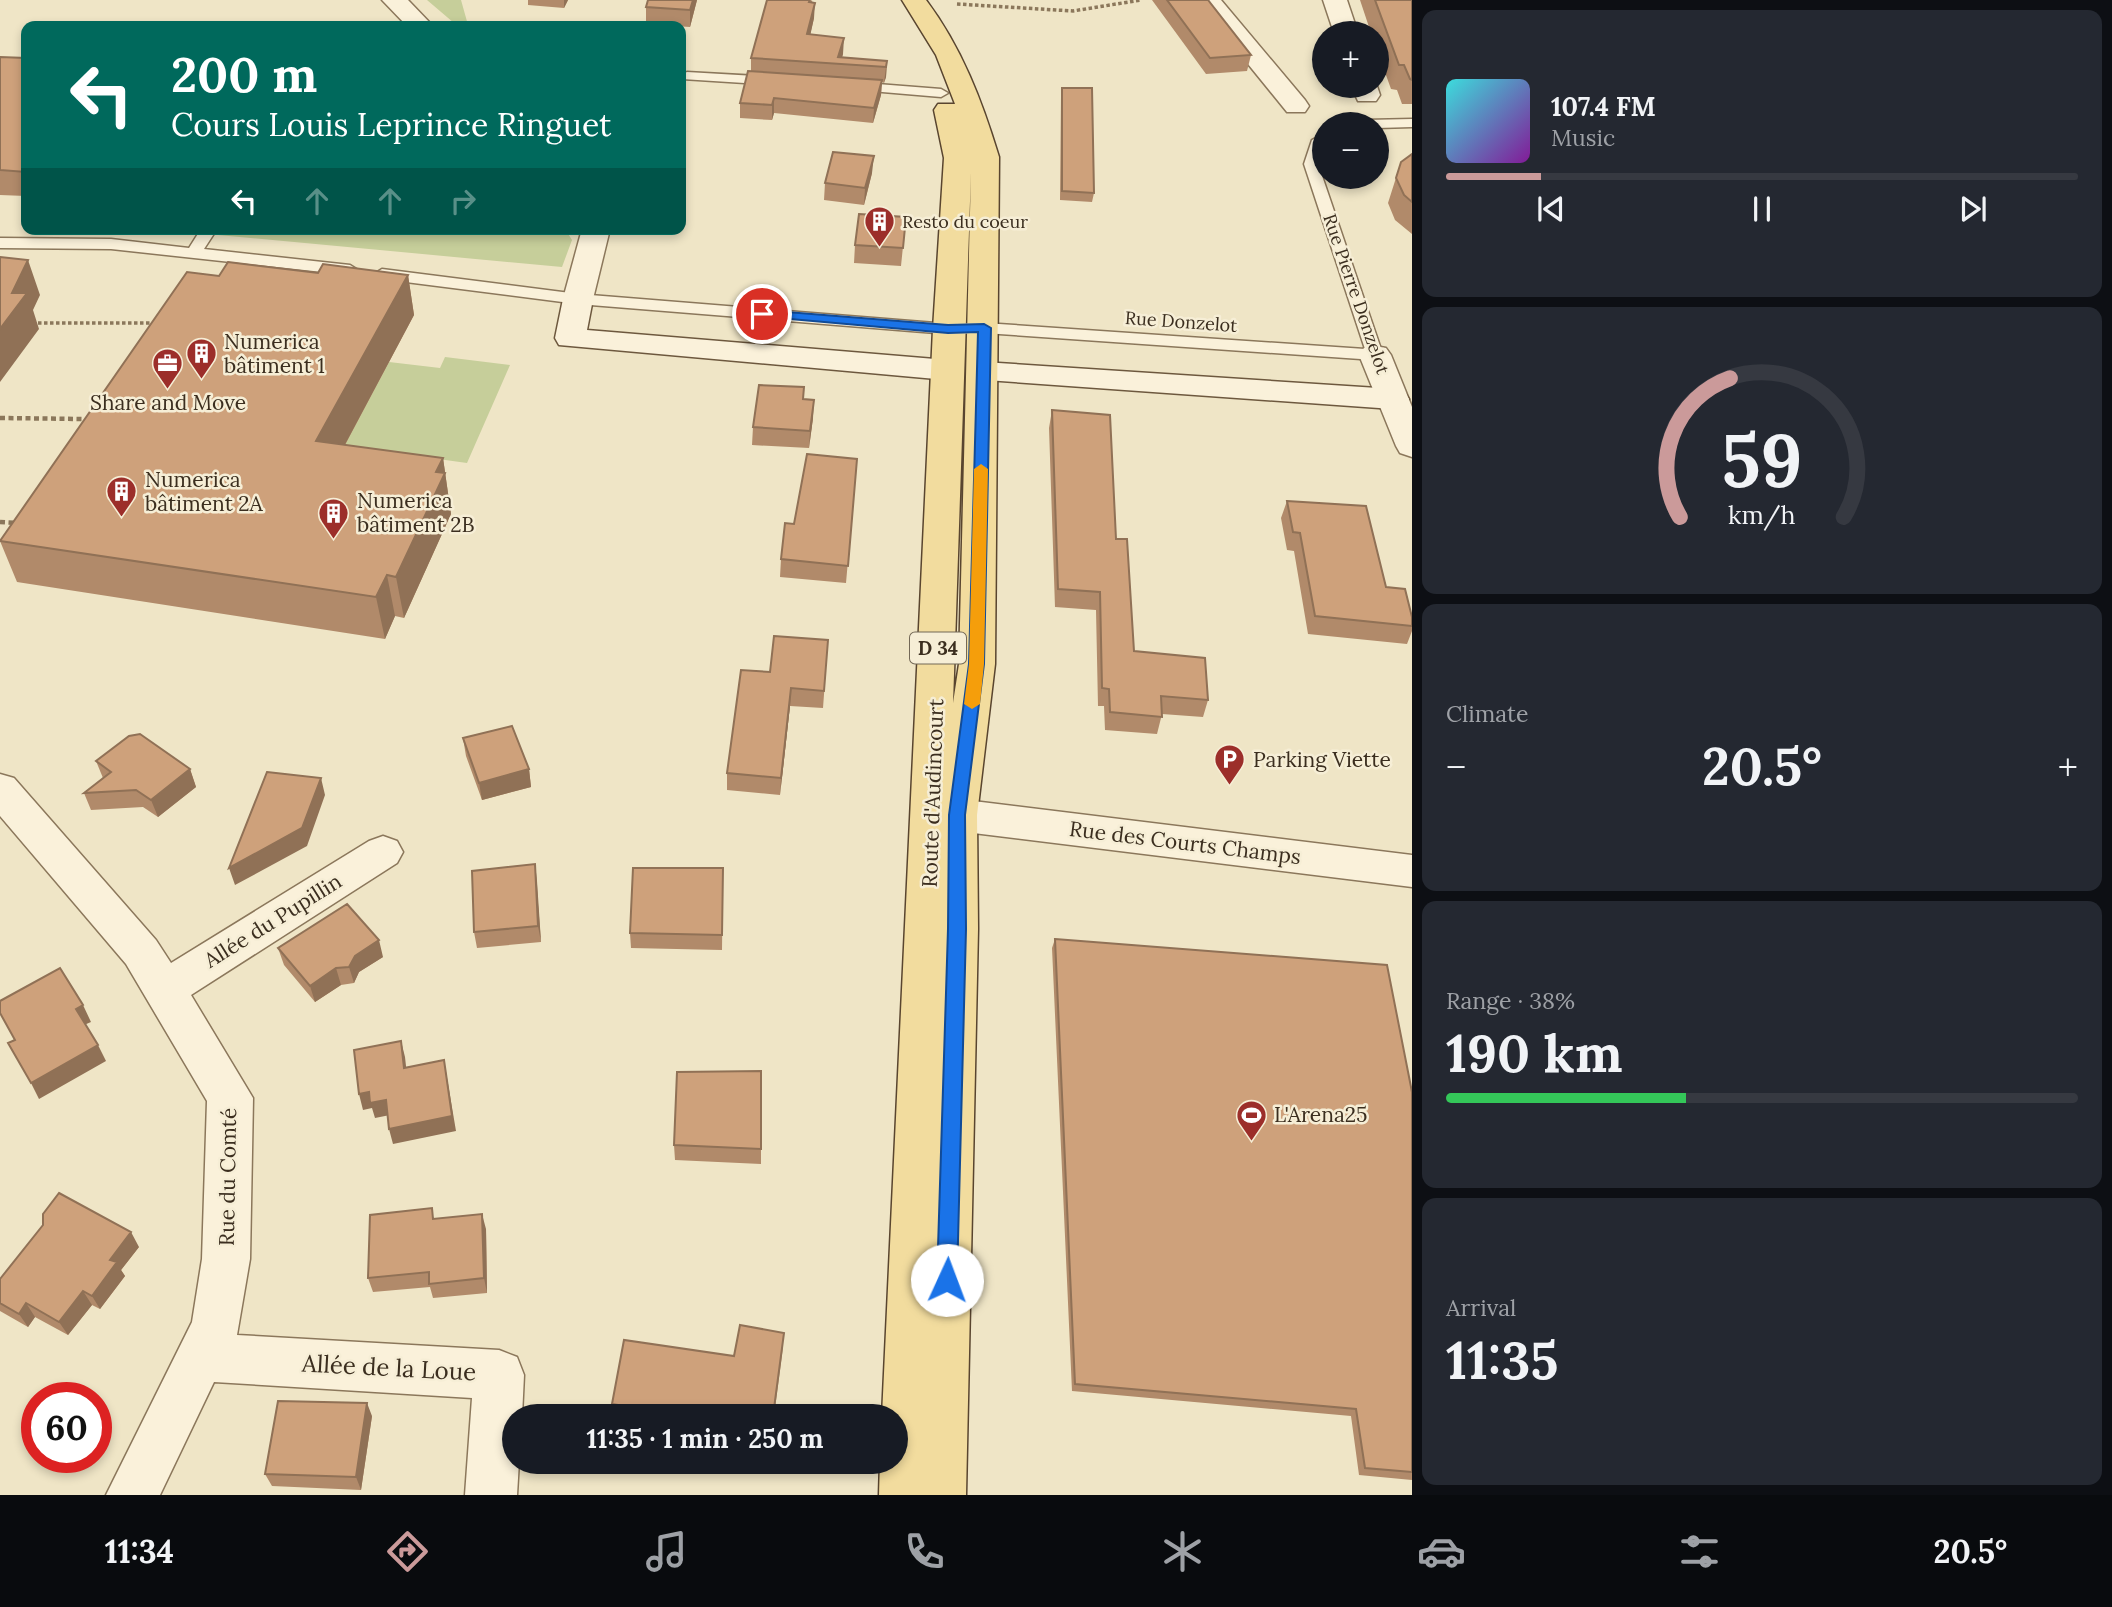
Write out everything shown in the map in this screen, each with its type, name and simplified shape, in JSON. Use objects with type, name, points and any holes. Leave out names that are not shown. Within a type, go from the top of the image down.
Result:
[{"type":"main road","name":"Route d'Audincourt","points":[[890,0],[916,37],[941,93],[958,158],[948,329],[905,1495]]},
{"type":"main road","name":"Route d'Audincourt","points":[[916,2],[939,34],[968,99],[985,158],[977,664],[957,815],[957,929],[940,1495]]},
{"type":"main road","points":[[947,370],[983,372]]},
{"type":"street","points":[[394,0],[409,21]]},
{"type":"street","points":[[1208,0],[1296,106]]},
{"type":"street","points":[[1335,0],[1342,21]]},
{"type":"street","points":[[594,235],[570,338],[947,370]]},
{"type":"street","name":"Rue Pierre Donzelot","points":[[1375,355],[1411,443]]},
{"type":"street","points":[[983,372],[1393,399]]},
{"type":"street","name":"Rue du Comté","points":[[0,789],[141,952],[230,1098],[226,1259],[216,1326],[132,1495]]},
{"type":"street","name":"Rue des Courts Champs","points":[[957,815],[1412,871]]},
{"type":"street","name":"Allée du Pupillin","points":[[164,990],[383,852]]},
{"type":"street","name":"Allée de la Loue","points":[[201,1357],[499,1375],[491,1495]]},
{"type":"lane","points":[[687,76],[791,82]]},
{"type":"lane","points":[[831,85],[941,93]]},
{"type":"lane","points":[[1389,124],[1412,123]]},
{"type":"lane","name":"Rue Pierre Donzelot","points":[[1319,189],[1375,355]]},
{"type":"lane","points":[[194,252],[205,235]]},
{"type":"lane","name":"Rue Donzelot","points":[[0,243],[111,244],[194,252],[578,299],[948,329],[984,328],[1375,355]]},
{"type":"path","points":[[916,2],[1059,11],[1118,8],[1141,0]]},
{"type":"path","points":[[28,323],[139,321],[162,324]]},
{"type":"path","points":[[0,418],[82,419]]},
{"type":"path","points":[[0,522],[28,524]]},
{"type":"green space","points":[[427,0],[461,0],[467,21],[452,21]]},
{"type":"green space","points":[[218,235],[569,235],[572,240],[562,267]]},
{"type":"green space","points":[[445,357],[510,365],[467,463],[344,446],[389,362],[440,368]]},
{"type":"building","points":[[648,0],[693,0],[690,10],[646,7]]},
{"type":"building","points":[[767,0],[810,0],[809,2],[815,3],[807,34],[844,38],[838,57],[887,61],[886,67],[751,58]]},
{"type":"building","points":[[1167,0],[1208,0],[1251,55],[1210,58]]},
{"type":"building","points":[[1375,0],[1412,0],[1412,80],[1404,65],[1399,65],[1389,38],[1389,21],[1383,21]]},
{"type":"building","points":[[0,57],[21,58],[21,172],[0,170]]},
{"type":"building","points":[[748,71],[882,80],[874,108],[774,98],[772,105],[740,103]]},
{"type":"building","points":[[1062,88],[1092,88],[1094,193],[1062,191]]},
{"type":"building","points":[[833,152],[874,156],[865,188],[825,183]]},
{"type":"building","points":[[1412,154],[1412,202],[1404,195],[1396,178],[1401,162]]},
{"type":"building","points":[[859,214],[906,217],[903,248],[855,245]]},
{"type":"building","points":[[0,257],[28,260],[12,293],[27,293],[0,329]]},
{"type":"building","points":[[228,262],[318,273],[323,264],[408,275],[316,441],[443,458],[436,472],[445,473],[396,577],[387,575],[376,597],[0,541],[187,272],[219,276]]},
{"type":"building","points":[[759,385],[804,387],[803,399],[814,400],[810,431],[753,427]]},
{"type":"building","points":[[1052,410],[1110,415],[1116,539],[1127,539],[1134,651],[1205,658],[1208,700],[1161,696],[1162,717],[1110,712],[1109,689],[1102,688],[1100,592],[1058,589]]},
{"type":"building","points":[[807,454],[857,459],[848,566],[781,559],[785,523],[794,524]]},
{"type":"building","points":[[1287,501],[1366,506],[1386,587],[1405,589],[1412,626],[1315,616],[1300,533],[1293,532]]},
{"type":"building","points":[[774,636],[828,640],[824,691],[791,688],[781,778],[727,773],[741,670],[770,672]]},
{"type":"building","points":[[512,726],[529,769],[479,783],[463,738]]},
{"type":"building","points":[[140,734],[190,769],[151,800],[136,790],[84,793],[111,772],[96,761],[129,736]]},
{"type":"building","points":[[267,772],[321,778],[302,828],[229,868]]},
{"type":"building","points":[[535,864],[538,926],[474,932],[472,871]]},
{"type":"building","points":[[633,868],[723,868],[722,935],[630,933]]},
{"type":"building","points":[[347,904],[379,940],[355,956],[349,967],[336,968],[310,986],[278,948]]},
{"type":"building","points":[[1055,939],[1387,965],[1412,1092],[1412,1472],[1365,1468],[1356,1409],[1075,1384]]},
{"type":"building","points":[[60,968],[83,1005],[76,1009],[98,1045],[31,1083],[8,1043],[15,1040],[0,1013],[0,1001]]},
{"type":"building","points":[[401,1041],[404,1068],[444,1060],[452,1116],[389,1129],[386,1100],[370,1103],[369,1092],[359,1094],[354,1050]]},
{"type":"building","points":[[761,1071],[761,1149],[674,1145],[677,1072]]},
{"type":"building","points":[[59,1193],[131,1232],[110,1260],[117,1262],[92,1296],[83,1291],[59,1322],[26,1303],[19,1314],[0,1303],[0,1279],[43,1225],[43,1214]]},
{"type":"building","points":[[432,1208],[433,1219],[482,1214],[484,1278],[429,1284],[429,1272],[368,1278],[370,1215]]},
{"type":"building","points":[[740,1325],[784,1333],[775,1404],[612,1404],[624,1340],[734,1356]]},
{"type":"building","points":[[278,1401],[367,1403],[356,1477],[265,1474]]},
{"type":"slow traffic","points":[[972,704],[977,664],[981,469]]},
{"type":"place","name":"Resto du coeur","points":[[879,249]]},
{"type":"place","name":"Numerica bâtiment 1","points":[[201,381]]},
{"type":"place","name":"Share and Move","points":[[168,390]]},
{"type":"place","name":"Numerica bâtiment 2A","points":[[122,519]]},
{"type":"place","name":"Numerica bâtiment 2B","points":[[334,540]]},
{"type":"place","name":"Parking Viette","points":[[1230,787]]},
{"type":"place","name":"L'Arena25","points":[[1251,1142]]},
{"type":"route","points":[[762,314],[948,329],[984,328],[977,664],[957,815],[957,929],[947,1280]]}]
